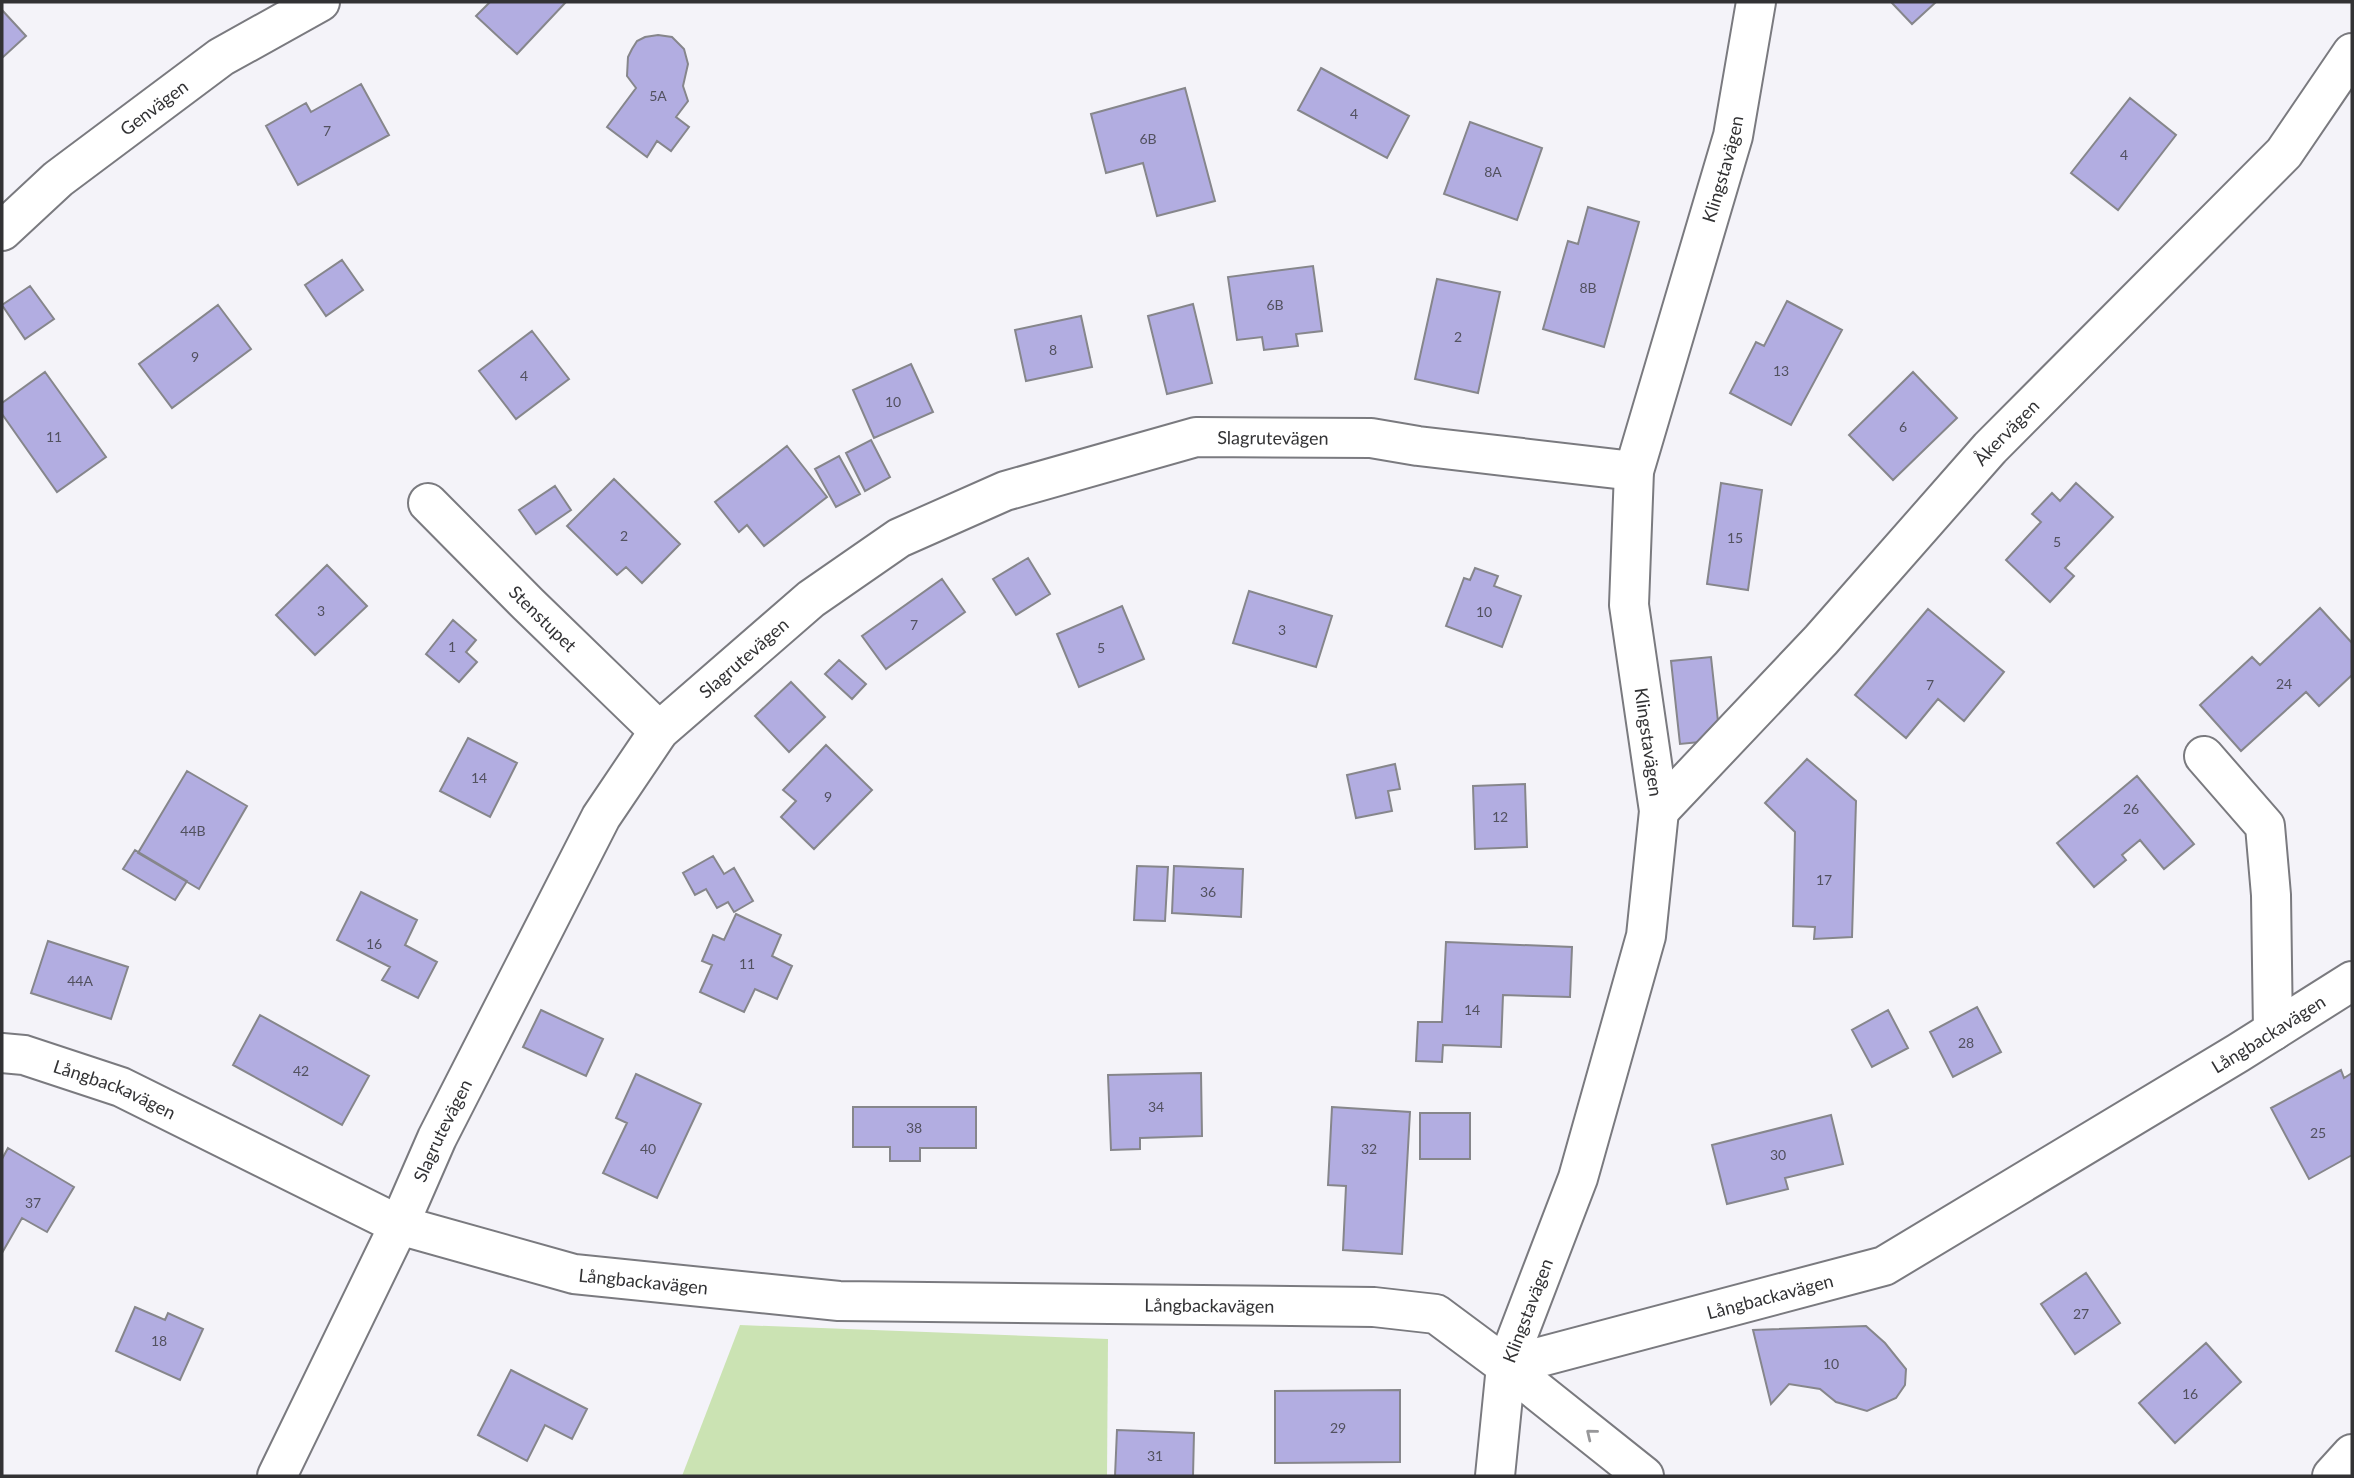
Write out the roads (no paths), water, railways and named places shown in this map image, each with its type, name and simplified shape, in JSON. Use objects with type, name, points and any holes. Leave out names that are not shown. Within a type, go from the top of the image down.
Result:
[{"type":"street","name":"Genvägen","points":[[2,231],[58,179],[221,57],[320,2]]},
{"type":"street","name":"Klingstavägen","points":[[1495,1476],[1506,1366],[1578,1178],[1646,936],[1659,811],[1629,605],[1634,471],[1733,136],[1756,2]]},
{"type":"street","name":"Åkervägen","points":[[1659,811],[1821,640],[1990,448],[2284,153],[2352,53]]},
{"type":"street","name":"Slagrutevägen","points":[[277,1476],[399,1225],[437,1138],[601,817],[659,731],[811,599],[899,538],[1005,491],[1196,437],[1371,438],[1634,471]]},
{"type":"street","name":"Stenstupet","points":[[428,503],[659,731]]},
{"type":"street","points":[[2204,756],[2265,826],[2271,895],[2273,1031]]},
{"type":"street","name":"Långbackavägen","points":[[2,1053],[24,1055],[121,1087],[399,1225],[574,1274],[839,1301],[1374,1307],[1436,1314],[1506,1366],[1884,1266],[2352,981]]},
{"type":"street","points":[[1506,1366],[1644,1476]]},
{"type":"street","points":[[2332,1476],[2352,1454]]}]
